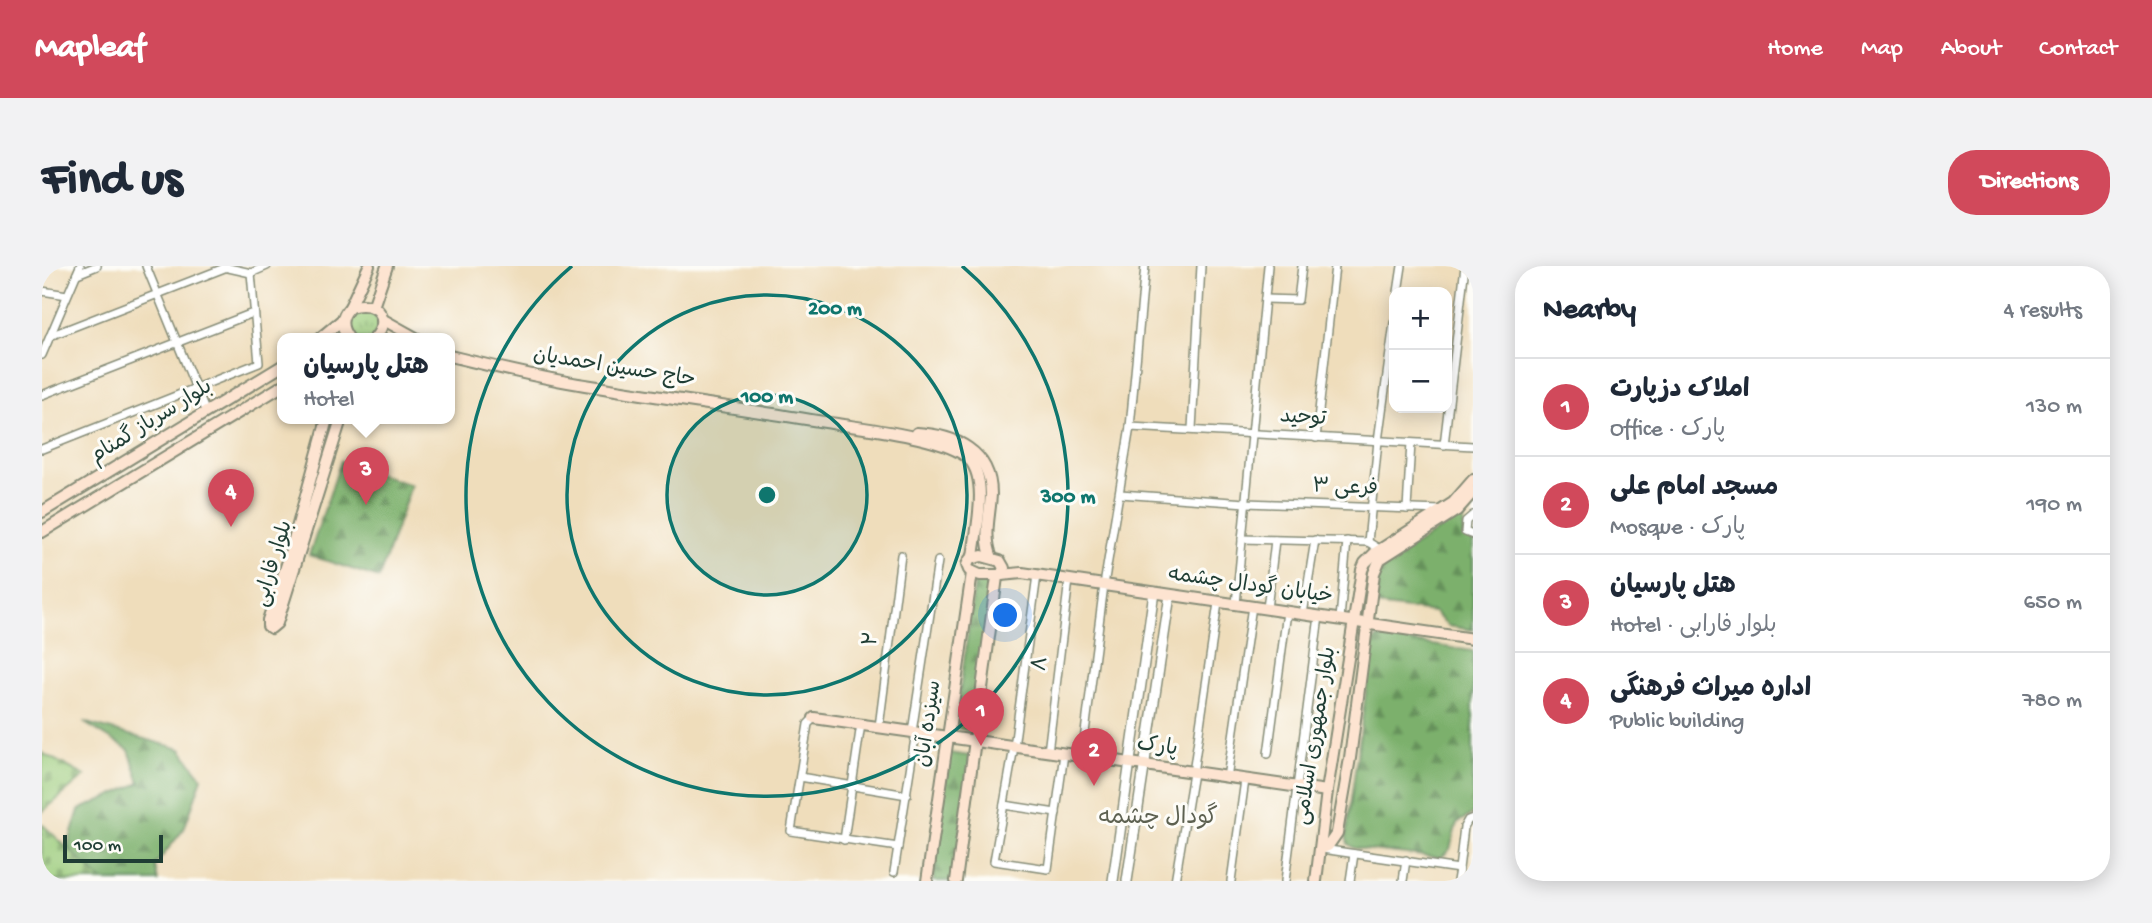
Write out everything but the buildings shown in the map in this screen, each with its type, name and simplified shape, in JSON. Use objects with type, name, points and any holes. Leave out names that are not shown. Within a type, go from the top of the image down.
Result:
[{"type":"main road","points":[[326,333],[342,320],[369,266]]},
{"type":"main road","points":[[373,307],[387,266]]},
{"type":"main road","points":[[350,307],[363,303],[373,307],[382,319],[407,333]]},
{"type":"main road","points":[[379,333],[382,319]]},
{"type":"main road","points":[[342,320],[345,333]]},
{"type":"main road","name":"حاج حسین احمدیان","points":[[455,357],[491,368],[584,385],[897,434],[958,450],[973,464],[981,491],[973,557]]},
{"type":"main road","name":"بلوار سرباز گمنام","points":[[42,512],[277,369]]},
{"type":"main road","name":"بلوار سرباز گمنام","points":[[42,532],[277,389]]},
{"type":"main road","name":"بلوار فارابی","points":[[326,424],[291,563],[277,623],[271,628],[268,626],[268,620],[291,563],[339,424]]},
{"type":"main road","name":"حاج حسین احمدیان","points":[[897,434],[939,435],[966,445],[977,454],[988,472],[990,485],[986,539],[992,558]]},
{"type":"main road","name":"بلوار جمهوری اسلامی","points":[[1321,849],[1362,570],[1370,557],[1443,510],[1455,501],[1473,480]]},
{"type":"main road","name":"بلوار جمهوری اسلامی","points":[[1321,849],[1328,846],[1337,833],[1350,758],[1374,573],[1380,559],[1457,510],[1473,492]]},
{"type":"main road","points":[[956,881],[1000,572],[992,558],[973,557]]},
{"type":"main road","name":"سیزده آبان","points":[[927,881],[972,573],[967,565],[973,557]]},
{"type":"main road","points":[[972,573],[1000,572]]},
{"type":"main road","name":"خیابان گودال چشمه","points":[[1000,572],[1037,575],[1473,639]]},
{"type":"main road","name":"پارک","points":[[814,718],[1328,791]]},
{"type":"main road","points":[[1316,881],[1321,849]]},
{"type":"street","points":[[42,355],[80,266]]},
{"type":"street","points":[[76,275],[97,266]]},
{"type":"street","points":[[146,266],[206,413]]},
{"type":"street","points":[[47,338],[223,267],[251,273],[267,266]]},
{"type":"street","points":[[1082,756],[1104,585],[1130,427],[1145,266]]},
{"type":"street","points":[[1192,429],[1201,266]]},
{"type":"street","points":[[1236,604],[1268,266]]},
{"type":"street","points":[[1265,299],[1298,300],[1302,266]]},
{"type":"street","points":[[1316,438],[1335,266]]},
{"type":"street","points":[[1399,287],[1402,266]]},
{"type":"street","points":[[1444,445],[1465,266]]},
{"type":"street","points":[[42,449],[258,363],[251,273]]},
{"type":"street","points":[[42,291],[67,295]]},
{"type":"street","points":[[42,395],[253,313]]},
{"type":"street","points":[[1367,542],[1390,350]]},
{"type":"street","name":"توحید","points":[[1130,427],[1473,446]]},
{"type":"street","points":[[1407,509],[1411,443]]},
{"type":"street","name":"فرعی ۳","points":[[1121,494],[1246,503],[1443,510]]},
{"type":"street","points":[[1457,510],[1471,516],[1466,521],[1465,532],[1473,535]]},
{"type":"street","points":[[1242,539],[1367,542],[1381,550]]},
{"type":"street","points":[[1267,609],[1275,540]]},
{"type":"street","points":[[1303,614],[1315,540]]},
{"type":"street","points":[[1339,619],[1347,541]]},
{"type":"street","name":"۲","points":[[879,727],[901,555]]},
{"type":"street","points":[[894,872],[939,561]]},
{"type":"street","points":[[1037,575],[1014,747],[994,861],[1048,869],[1064,754]]},
{"type":"street","name":"۸","points":[[1048,752],[1069,580]]},
{"type":"street","points":[[1113,881],[1154,592]]},
{"type":"street","points":[[1127,881],[1170,595]]},
{"type":"street","points":[[1175,881],[1218,603]]},
{"type":"street","points":[[1227,778],[1252,607]]},
{"type":"street","points":[[1268,754],[1287,612]]},
{"type":"street","points":[[1285,881],[1319,616]]},
{"type":"street","points":[[814,718],[808,724],[791,831],[898,847]]},
{"type":"street","points":[[844,840],[861,724]]},
{"type":"street","points":[[800,777],[907,794]]},
{"type":"street","points":[[1231,881],[1245,780]]},
{"type":"street","points":[[1004,806],[1056,813]]},
{"type":"street","points":[[1457,881],[1464,827],[1468,820],[1473,818]]},
{"type":"street","points":[[1321,849],[1459,869]]},
{"type":"street","points":[[1350,881],[1354,853]]},
{"type":"street","points":[[1403,881],[1406,860]]},
{"type":"green space","points":[[366,310],[375,314],[379,323],[375,333],[349,333],[351,315]]},
{"type":"green space","points":[[341,461],[411,485],[379,578],[309,555]]},
{"type":"green space","points":[[1460,516],[1464,520],[1463,534],[1473,538],[1473,630],[1448,626],[1434,612],[1376,605],[1379,574],[1384,565]]},
{"type":"green space","points":[[975,579],[995,581],[976,731],[955,728]]},
{"type":"green space","points":[[1379,637],[1473,651],[1473,814],[1457,823],[1450,849],[1441,858],[1354,848],[1348,844],[1346,836],[1373,641]]},
{"type":"green space","points":[[83,722],[181,749],[202,778],[184,829],[155,865],[158,881],[102,881],[67,849],[79,810],[140,783],[129,750]]},
{"type":"green space","points":[[42,753],[85,776],[42,812]]},
{"type":"green space","points":[[949,753],[970,756],[954,881],[933,881]]},
{"type":"green space","points":[[42,824],[102,881],[42,881]]},
{"type":"place","name":"هتل پارسیان","points":[[366,505]]},
{"type":"place","name":"اداره میراث فرهنگی","points":[[231,527]]},
{"type":"place","name":"املاک دزپارت","points":[[981,746]]},
{"type":"place","name":"مسجد امام علی","points":[[1094,786]]},
{"type":"district","name":"گودال چشمه","points":[[1158,818]]}]
